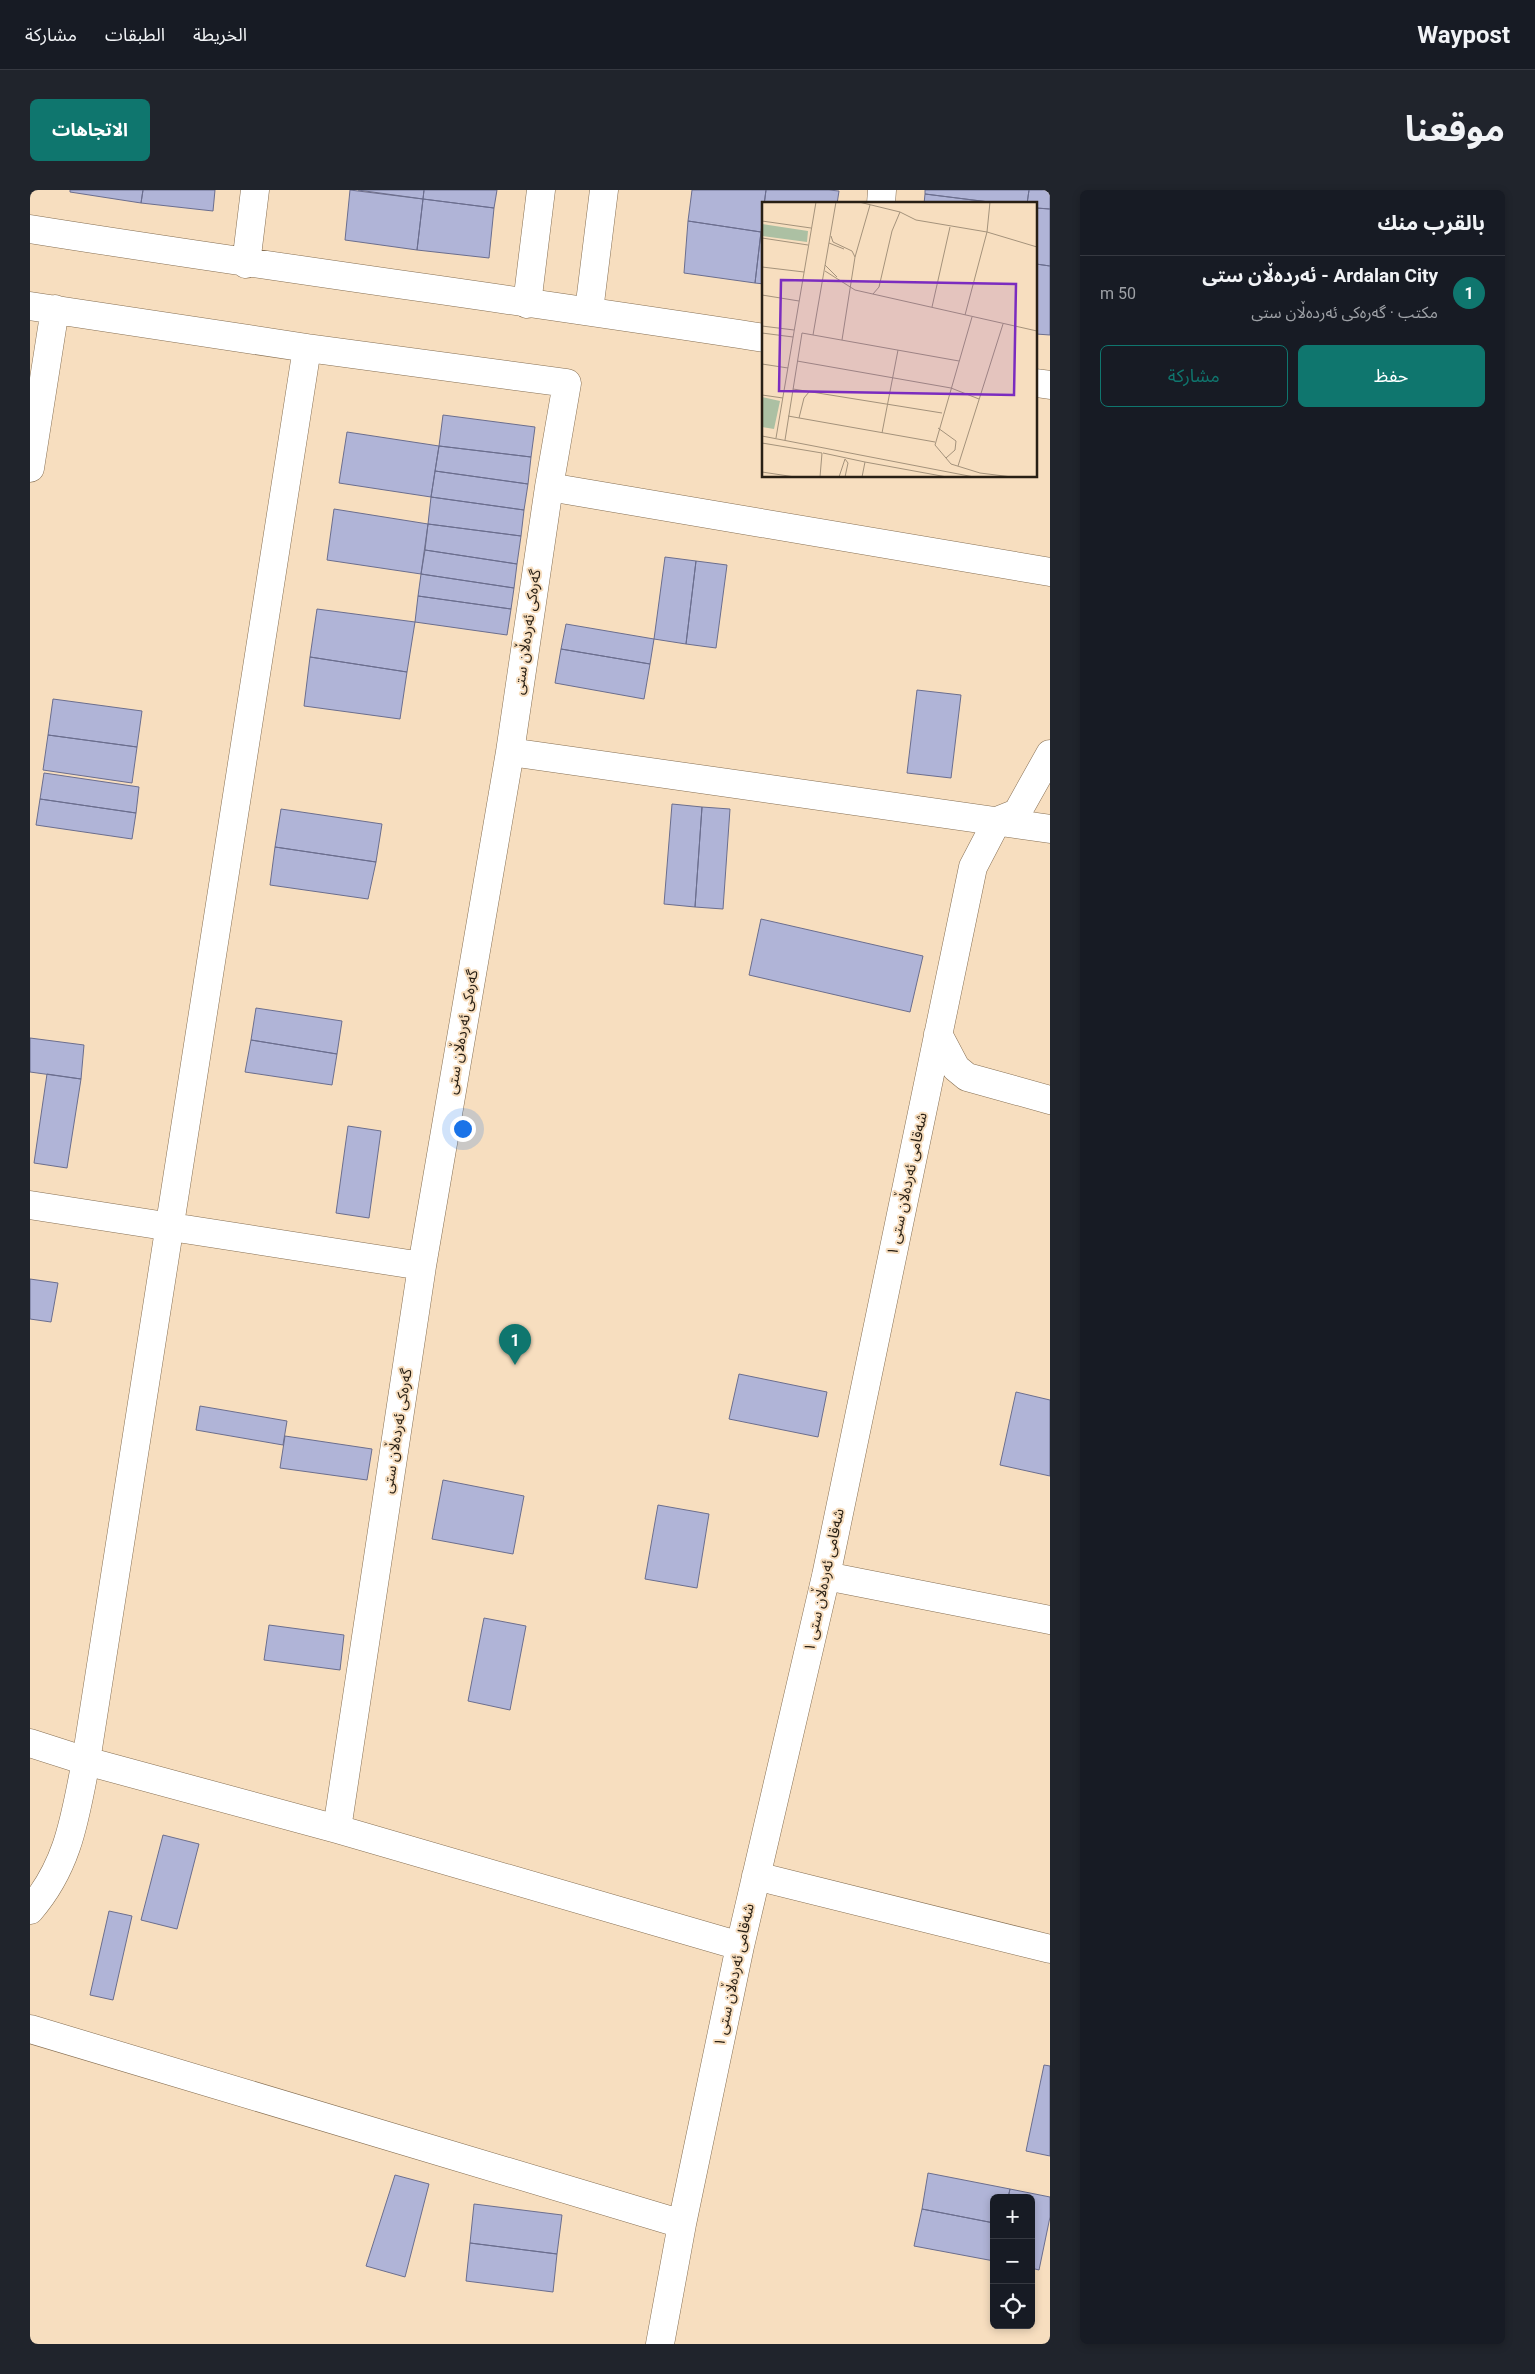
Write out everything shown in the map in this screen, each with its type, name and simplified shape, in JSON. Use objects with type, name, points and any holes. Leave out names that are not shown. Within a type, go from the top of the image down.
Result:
[{"type":"street","points":[[246,264],[255,190]]},
{"type":"street","points":[[528,304],[540,190]]},
{"type":"street","points":[[589,311],[604,190]]},
{"type":"street","points":[[30,229],[246,264],[589,311],[762,338]]},
{"type":"street","points":[[30,462],[42,307],[307,348],[86,1761],[71,1836],[50,1885],[30,1910]]},
{"type":"street","name":"گەرەکی ئەردەڵان ستی","points":[[307,348],[567,384],[549,487],[510,752],[422,1266],[337,1828]]},
{"type":"street","points":[[549,487],[1050,572]]},
{"type":"street","points":[[510,752],[1050,829]]},
{"type":"street","points":[[998,821],[1017,813],[1050,754]]},
{"type":"street","name":"شەقامی ئەردەڵان ستی ١","points":[[660,2344],[682,2224],[740,1946],[826,1576],[973,867],[998,821]]},
{"type":"street","points":[[938,1034],[954,1064],[967,1077],[1050,1100]]},
{"type":"street","points":[[30,1205],[422,1266]]},
{"type":"street","points":[[826,1576],[1050,1620]]},
{"type":"street","points":[[30,1743],[86,1761],[337,1828],[740,1946]]},
{"type":"street","points":[[756,1876],[1050,1948]]},
{"type":"street","points":[[30,2029],[682,2224]]},
{"type":"building","points":[[70,190],[143,190],[141,203],[70,192]]},
{"type":"building","points":[[143,190],[215,190],[213,211],[141,203]]},
{"type":"building","points":[[350,190],[423,199],[417,250],[345,240]]},
{"type":"building","points":[[358,190],[424,190],[423,199]]},
{"type":"building","points":[[424,190],[497,190],[494,208],[423,199]]},
{"type":"building","points":[[692,190],[766,190],[765,202],[762,202],[761,232],[688,221]]},
{"type":"building","points":[[766,190],[839,191],[837,202],[764,202]]},
{"type":"building","points":[[925,190],[1029,190],[1027,202],[989,202],[925,194]]},
{"type":"building","points":[[1029,190],[1050,190],[1050,209],[1038,208],[1038,202],[1027,202]]},
{"type":"building","points":[[925,194],[989,202],[924,202]]},
{"type":"building","points":[[423,199],[494,208],[489,258],[417,250]]},
{"type":"building","points":[[1038,208],[1050,209],[1050,266],[1038,264]]},
{"type":"building","points":[[688,221],[761,232],[755,283],[684,273]]},
{"type":"building","points":[[761,232],[762,232],[762,284],[755,283]]},
{"type":"building","points":[[1038,264],[1050,266],[1050,335],[1038,334]]},
{"type":"building","points":[[443,415],[535,427],[531,457],[439,446]]},
{"type":"building","points":[[347,432],[439,446],[431,497],[339,483]]},
{"type":"building","points":[[439,446],[531,457],[528,484],[435,471]]},
{"type":"building","points":[[435,471],[528,484],[524,510],[431,497]]},
{"type":"building","points":[[431,497],[524,510],[521,536],[428,524]]},
{"type":"building","points":[[334,509],[428,524],[421,574],[327,560]]},
{"type":"building","points":[[428,524],[521,536],[517,564],[425,550]]},
{"type":"building","points":[[425,550],[517,564],[514,588],[421,574]]},
{"type":"building","points":[[665,557],[696,561],[686,644],[654,639]]},
{"type":"building","points":[[696,561],[727,565],[716,648],[686,644]]},
{"type":"building","points":[[421,574],[514,588],[511,609],[418,596]]},
{"type":"building","points":[[418,596],[511,609],[507,635],[415,622]]},
{"type":"building","points":[[317,609],[415,622],[407,672],[310,657]]},
{"type":"building","points":[[566,624],[654,639],[650,664],[561,649]]},
{"type":"building","points":[[561,649],[650,664],[644,699],[555,683]]},
{"type":"building","points":[[310,657],[407,672],[400,719],[304,706]]},
{"type":"building","points":[[917,690],[961,695],[951,778],[907,773]]},
{"type":"building","points":[[53,699],[142,711],[137,747],[48,735]]},
{"type":"building","points":[[48,735],[137,747],[132,783],[43,770]]},
{"type":"building","points":[[44,773],[139,787],[136,813],[40,799]]},
{"type":"building","points":[[40,799],[136,813],[132,839],[36,825]]},
{"type":"building","points":[[672,804],[702,807],[695,907],[664,904]]},
{"type":"building","points":[[702,807],[730,809],[723,909],[695,907]]},
{"type":"building","points":[[281,809],[382,824],[376,862],[275,847]]},
{"type":"building","points":[[275,847],[376,862],[368,899],[270,885]]},
{"type":"building","points":[[761,919],[923,956],[910,1012],[749,975]]},
{"type":"building","points":[[256,1008],[342,1021],[337,1054],[251,1040]]},
{"type":"building","points":[[30,1038],[84,1045],[81,1079],[30,1072]]},
{"type":"building","points":[[251,1040],[337,1054],[332,1085],[245,1072]]},
{"type":"building","points":[[47,1074],[81,1079],[67,1168],[34,1163]]},
{"type":"building","points":[[348,1126],[381,1131],[369,1218],[336,1213]]},
{"type":"building","points":[[30,1279],[58,1283],[51,1322],[30,1319]]},
{"type":"building","points":[[739,1374],[827,1392],[818,1437],[729,1419]]},
{"type":"building","points":[[1016,1392],[1050,1400],[1050,1476],[1000,1465]]},
{"type":"building","points":[[200,1406],[287,1421],[283,1445],[196,1430]]},
{"type":"building","points":[[285,1436],[372,1449],[367,1480],[280,1468]]},
{"type":"building","points":[[443,1480],[524,1496],[513,1554],[432,1539]]},
{"type":"building","points":[[658,1505],[709,1514],[697,1588],[645,1579]]},
{"type":"building","points":[[484,1618],[526,1626],[510,1710],[468,1701]]},
{"type":"building","points":[[269,1625],[344,1635],[340,1670],[264,1660]]},
{"type":"building","points":[[163,1835],[199,1844],[177,1929],[141,1920]]},
{"type":"building","points":[[109,1911],[132,1916],[113,2000],[90,1995]]},
{"type":"building","points":[[1044,2065],[1050,2066],[1050,2156],[1026,2151]]},
{"type":"building","points":[[928,2173],[1010,2189],[1009,2194],[990,2194],[990,2222],[922,2209]]},
{"type":"building","points":[[395,2175],[429,2184],[405,2277],[366,2266]]},
{"type":"building","points":[[1010,2189],[1035,2194],[1009,2194]]},
{"type":"building","points":[[1035,2194],[1050,2197],[1050,2217],[1039,2270],[1035,2269]]},
{"type":"building","points":[[474,2204],[562,2215],[557,2254],[470,2243]]},
{"type":"building","points":[[922,2209],[990,2222],[990,2260],[914,2246]]},
{"type":"building","points":[[470,2243],[557,2254],[553,2292],[466,2281]]},
{"type":"place","name":"Ardalan City - ئەردەڵان ستی","points":[[515,1365]]}]
